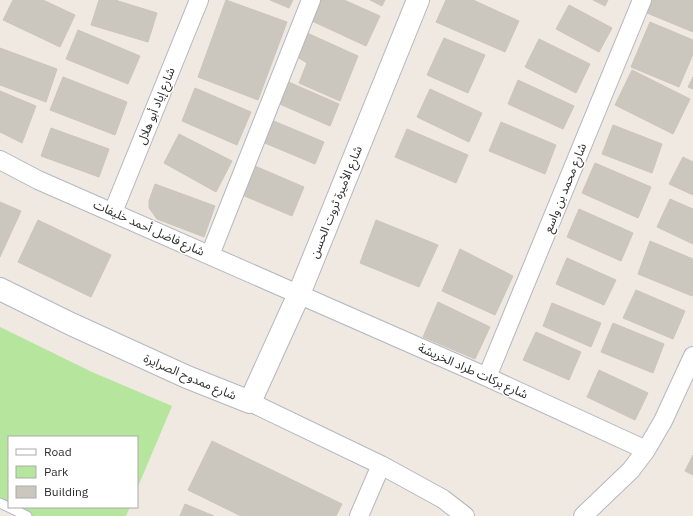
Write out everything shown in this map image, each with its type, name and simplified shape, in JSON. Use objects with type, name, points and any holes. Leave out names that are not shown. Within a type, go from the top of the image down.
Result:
[{"type":"street","name":"شارع إياد أبو هلال","points":[[113,212],[199,0]]},
{"type":"street","points":[[210,255],[311,0]]},
{"type":"street","name":"شارع الأميرة ثروت الحسن","points":[[250,402],[299,294],[418,0]]},
{"type":"street","name":"شارع محمد بن واسع","points":[[487,377],[642,0]]},
{"type":"street","name":"شارع فاضل أحمد خليفات","points":[[0,160],[38,180],[299,294]]},
{"type":"street","name":"شارع ممدوح الصرايرة","points":[[0,289],[70,324],[180,374],[250,402],[380,465],[443,498],[465,516]]},
{"type":"street","name":"شارع بركات طراد الخريشة","points":[[299,294],[487,377],[646,450]]},
{"type":"street","points":[[583,516],[631,470],[646,450],[663,421],[693,356]]},
{"type":"street","points":[[360,516],[380,465]]},
{"type":"lane","points":[[10,508],[27,516]]},
{"type":"green space","points":[[0,327],[92,372],[172,406],[138,487],[138,436],[8,436],[8,507],[0,503]]},
{"type":"green space","points":[[10,508],[130,508],[126,516],[27,516]]},
{"type":"building","points":[[13,0],[43,0],[75,15],[60,47],[3,20]]},
{"type":"building","points":[[99,0],[115,0],[157,13],[148,42],[91,25]]},
{"type":"building","points":[[226,0],[287,22],[258,100],[198,77]]},
{"type":"building","points":[[270,0],[293,0],[289,8]]},
{"type":"building","points":[[321,0],[344,0],[380,16],[366,46],[312,21]]},
{"type":"building","points":[[370,0],[385,0],[382,6]]},
{"type":"building","points":[[446,0],[473,0],[519,21],[505,52],[436,22]]},
{"type":"building","points":[[593,0],[608,0],[605,6]]},
{"type":"building","points":[[652,0],[693,0],[693,32],[647,13]]},
{"type":"building","points":[[569,5],[612,28],[599,52],[556,29]]},
{"type":"building","points":[[650,22],[693,40],[693,54],[679,87],[631,67]]},
{"type":"building","points":[[78,30],[140,56],[128,84],[66,59]]},
{"type":"building","points":[[305,32],[358,56],[340,101],[299,83],[307,63],[294,55]]},
{"type":"building","points":[[444,38],[485,55],[468,93],[427,75]]},
{"type":"building","points":[[539,39],[590,64],[576,93],[525,67]]},
{"type":"building","points":[[0,48],[57,69],[46,102],[0,85]]},
{"type":"building","points":[[632,70],[690,99],[673,134],[615,105]]},
{"type":"building","points":[[63,77],[127,102],[115,135],[50,110]]},
{"type":"building","points":[[693,77],[693,89],[688,87]]},
{"type":"building","points":[[284,80],[339,104],[330,126],[275,102]]},
{"type":"building","points":[[518,80],[574,106],[563,129],[508,104]]},
{"type":"building","points":[[195,88],[251,112],[237,145],[182,121]]},
{"type":"building","points":[[430,89],[482,113],[469,142],[417,117]]},
{"type":"building","points":[[0,91],[36,106],[22,143],[0,132]]},
{"type":"building","points":[[269,119],[324,142],[315,164],[260,141]]},
{"type":"building","points":[[501,122],[556,145],[545,174],[489,151]]},
{"type":"building","points":[[613,125],[662,144],[652,173],[602,154]]},
{"type":"building","points":[[51,128],[109,149],[99,177],[41,156]]},
{"type":"building","points":[[407,129],[468,155],[456,183],[395,157]]},
{"type":"building","points":[[179,134],[232,161],[216,192],[164,163]]},
{"type":"building","points":[[683,157],[693,162],[693,195],[669,184]]},
{"type":"building","points":[[248,163],[304,187],[292,216],[235,192]]},
{"type":"building","points":[[595,163],[651,187],[638,218],[582,193]]},
{"type":"building","points":[[155,184],[215,206],[204,237],[157,219],[149,208],[149,201]]},
{"type":"building","points":[[670,199],[693,209],[693,244],[657,227]]},
{"type":"building","points":[[0,202],[21,211],[0,257]]},
{"type":"building","points":[[579,209],[633,233],[621,261],[567,237]]},
{"type":"building","points":[[38,220],[111,255],[91,297],[18,262]]},
{"type":"building","points":[[376,220],[438,245],[419,287],[360,263]]},
{"type":"building","points":[[650,241],[693,259],[692,296],[638,274]]},
{"type":"building","points":[[460,249],[513,276],[495,315],[442,291]]},
{"type":"building","points":[[567,258],[616,280],[604,305],[556,284]]},
{"type":"building","points":[[636,290],[685,311],[673,339],[623,318]]},
{"type":"building","points":[[438,302],[490,327],[475,359],[423,337]]},
{"type":"building","points":[[552,303],[601,323],[591,347],[543,326]]},
{"type":"building","points":[[613,323],[664,344],[653,373],[601,352]]},
{"type":"building","points":[[536,332],[581,352],[569,380],[523,360]]},
{"type":"building","points":[[599,370],[648,393],[635,420],[587,397]]},
{"type":"building","points":[[212,441],[342,504],[336,516],[241,516],[188,490]]},
{"type":"building","points":[[693,455],[693,475],[685,471]]},
{"type":"building","points":[[185,504],[214,516],[180,516]]}]
